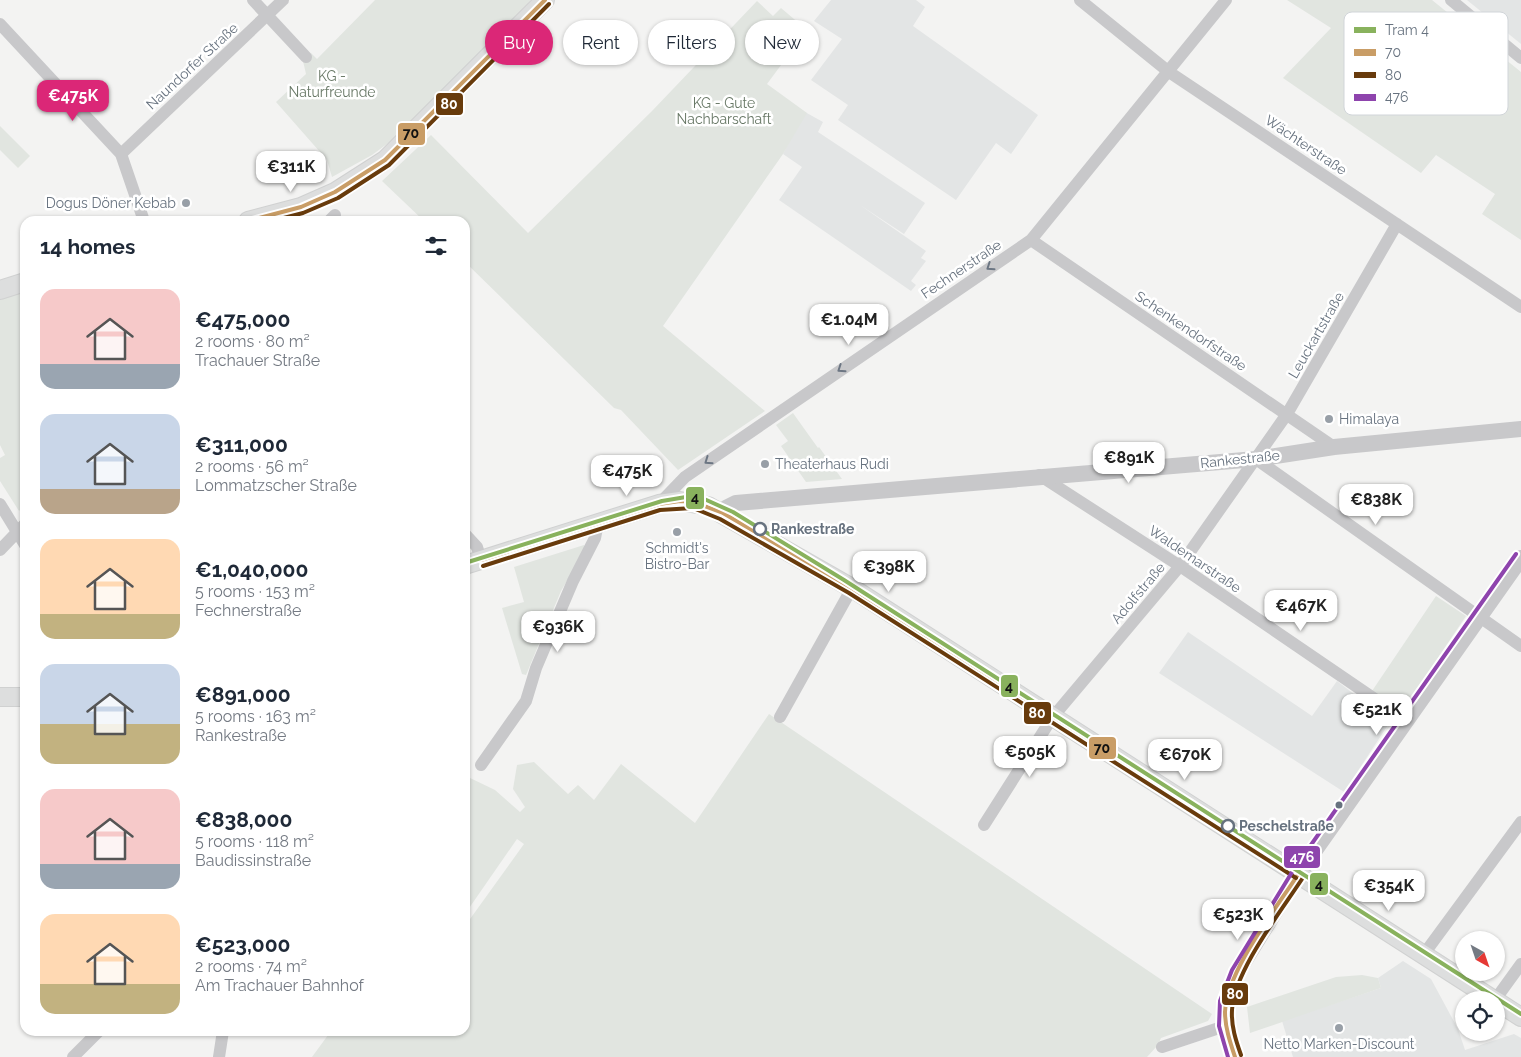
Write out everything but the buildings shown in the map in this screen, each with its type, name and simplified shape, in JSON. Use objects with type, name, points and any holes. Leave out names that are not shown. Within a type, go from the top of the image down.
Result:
[{"type":"main road","points":[[267,216],[301,207],[335,192],[385,160],[545,0]]},
{"type":"main road","points":[[0,290],[20,284]]},
{"type":"main road","points":[[473,563],[659,504],[680,501],[694,502],[723,513],[852,588],[1481,991]]},
{"type":"main road","points":[[0,697],[20,697]]},
{"type":"main road","points":[[1505,1007],[1521,1017]]},
{"type":"street","points":[[253,0],[306,57]]},
{"type":"street","name":"Naundorfer Straße","points":[[121,154],[283,0]]},
{"type":"street","name":"Wächterstraße","points":[[1080,0],[1169,72],[1521,307]]},
{"type":"street","name":"Fechnerstraße","points":[[659,504],[685,477],[1031,240],[1226,0]]},
{"type":"street","points":[[1451,0],[1465,12]]},
{"type":"street","points":[[0,24],[121,154],[142,216]]},
{"type":"street","points":[[1508,47],[1521,58]]},
{"type":"street","name":"Leuckartstraße","points":[[1256,458],[1287,414],[1398,224]]},
{"type":"street","name":"Schenkendorfstraße","points":[[1031,240],[1334,447]]},
{"type":"street","name":"Rankestraße","points":[[723,513],[726,508],[736,503],[1256,458],[1334,447],[1521,430]]},
{"type":"street","points":[[1256,458],[1521,646]]},
{"type":"street","name":"Adolfstraße","points":[[984,825],[1053,716],[1180,566],[1256,458]]},
{"type":"street","name":"Waldemarstraße","points":[[1040,476],[1180,566],[1407,721]]},
{"type":"street","points":[[0,504],[20,527]]},
{"type":"street","points":[[481,765],[526,701],[543,650],[573,581],[595,538],[598,523]]},
{"type":"street","points":[[0,550],[20,529]]},
{"type":"street","points":[[470,539],[477,547],[473,563]]},
{"type":"street","points":[[1235,1057],[1225,1026],[1226,1003],[1237,973],[1299,873],[1521,558]]},
{"type":"street","points":[[780,717],[852,588]]},
{"type":"street","points":[[1424,954],[1521,822]]},
{"type":"street","points":[[1502,991],[1521,964]]},
{"type":"street","points":[[1162,1047],[1225,1026]]},
{"type":"street","points":[[73,1057],[94,1036]]},
{"type":"street","points":[[219,1057],[222,1036]]},
{"type":"shaded area","points":[[831,0],[916,0],[925,7],[913,26],[1038,115],[1011,154],[996,143],[956,200],[838,120],[848,105],[811,80],[842,39],[819,24],[819,20],[815,20]]},
{"type":"shaded area","points":[[1467,0],[1521,0],[1521,44],[1508,33],[1508,12],[1482,12]]},
{"type":"shaded area","points":[[805,112],[823,122],[818,132],[925,203],[904,234],[860,205],[926,251],[921,258],[926,261],[911,281],[916,285],[911,291],[779,200],[802,167],[783,154]]},
{"type":"shaded area","points":[[1188,632],[1312,716],[1337,681],[1390,722],[1344,792],[1159,673]]},
{"type":"shaded area","points":[[1403,961],[1431,979],[1455,1023],[1455,1041],[1462,1041],[1465,1050],[1493,1041],[1505,1041],[1505,1037],[1514,1034],[1521,1038],[1521,1057],[1293,1057],[1282,1021],[1381,988],[1378,978]]},
{"type":"green space","name":"KG - Naturfreunde","points":[[375,0],[531,0],[512,20],[485,20],[485,48],[406,130],[372,155],[332,177],[327,160],[276,102],[306,74],[303,61],[311,53],[317,59]]},
{"type":"green space","points":[[1287,0],[1432,0],[1447,12],[1344,12],[1344,115],[1508,115],[1508,61],[1521,72],[1521,240],[1482,214],[1495,194],[1436,155],[1421,173],[1283,78],[1331,28]]},
{"type":"green space","name":"KG - Gute Nachbarschaft","points":[[757,1],[773,16],[781,8],[795,20],[745,20],[745,65],[781,65],[767,84],[807,113],[783,154],[663,326],[765,411],[678,470],[621,410],[614,408],[470,267],[470,216],[419,216],[382,181],[431,135],[528,233],[696,65],[735,65],[735,24]]},
{"type":"green space","points":[[0,126],[30,156],[18,168],[0,150]]},
{"type":"green space","points":[[20,293],[19,511],[0,481],[0,458],[5,455],[0,445],[0,299]]},
{"type":"green space","points":[[793,413],[842,479],[806,482],[781,446],[788,441],[776,425]]},
{"type":"green space","points":[[584,545],[585,550],[561,591],[526,675],[522,674],[502,608],[524,602],[514,567]]},
{"type":"green space","points":[[1436,596],[1466,616],[1402,711],[1372,691]]},
{"type":"green space","points":[[769,714],[1212,1014],[1208,1021],[1161,1038],[1158,1045],[1147,1057],[312,1057],[327,1036],[470,1036],[470,919],[524,844],[517,839],[470,907],[470,778],[495,790],[520,812],[525,807],[513,789],[517,765],[534,762],[568,794],[578,785],[594,800],[621,764],[695,823]]},
{"type":"green space","points":[[1362,975],[1378,978],[1381,988],[1250,1033],[1247,1007],[1336,977]]},
{"type":"tram line","name":"4","points":[[470,561],[662,501],[686,497],[702,498],[733,512],[844,580],[1521,1014]]},
{"type":"transit line","name":"70","points":[[267,216],[301,207],[335,192],[385,160],[545,0]]},
{"type":"transit line","name":"80","points":[[291,216],[338,198],[389,165],[549,4]]},
{"type":"transit line","name":"70","points":[[481,560],[659,504],[680,501],[694,502],[723,513],[852,588],[1299,873]]},
{"type":"transit line","name":"80","points":[[483,566],[660,510],[693,508],[720,519],[849,593],[1296,878]]},
{"type":"transit line","name":"476","points":[[1228,1057],[1219,1026],[1220,1001],[1232,970],[1294,869],[1516,554]]},
{"type":"transit line","name":"70","points":[[1235,1057],[1226,1023],[1225,1012],[1228,995],[1234,978],[1254,940],[1299,873]]},
{"type":"transit line","name":"80","points":[[1241,1055],[1232,1022],[1235,994],[1241,977],[1260,941],[1304,876]]},
{"type":"place","name":"Dogus Döner Kebab","points":[[186,203]]},
{"type":"place","name":"Himalaya","points":[[1329,419]]},
{"type":"place","name":"Theaterhaus Rudi","points":[[765,464]]},
{"type":"place","name":"Rankestraße","points":[[760,529]]},
{"type":"place","name":"Schmidt's Bistro-Bar","points":[[677,532]]},
{"type":"place","name":"Peschelstraße","points":[[1228,826]]},
{"type":"place","name":"Netto Marken-Discount","points":[[1339,1028]]}]
